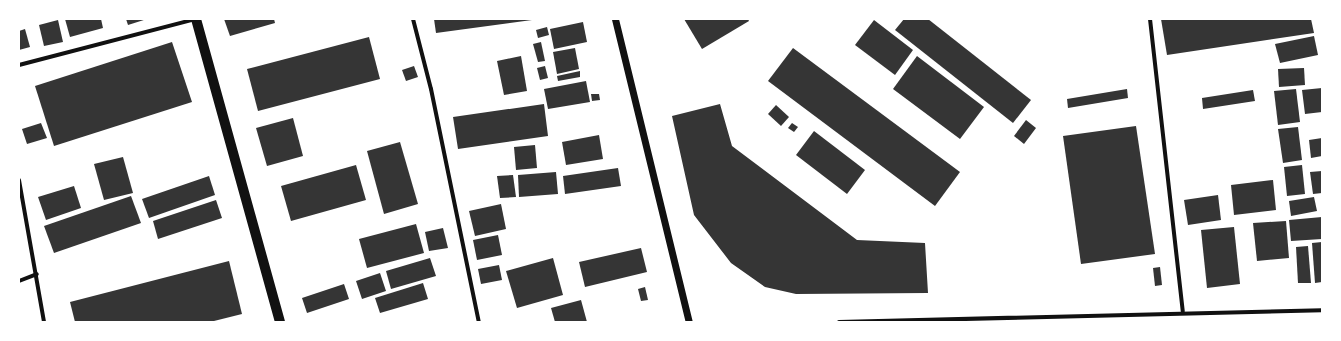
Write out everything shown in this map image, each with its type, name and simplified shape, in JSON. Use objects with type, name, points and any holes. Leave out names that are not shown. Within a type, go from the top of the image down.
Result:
[{"type":"main road","points":[[196,19],[280,322]]},
{"type":"street","points":[[19,65],[196,19]]},
{"type":"street","points":[[413,19],[431,89],[479,322]]},
{"type":"street","points":[[615,19],[689,322]]},
{"type":"street","points":[[1150,19],[1183,311]]},
{"type":"street","points":[[19,180],[37,274],[44,322]]},
{"type":"street","points":[[19,281],[37,274]]},
{"type":"street","points":[[838,322],[1183,311],[1322,310]]},
{"type":"building","points":[[65,19],[101,19],[103,28],[70,37]]},
{"type":"building","points":[[126,19],[147,19],[128,25]]},
{"type":"building","points":[[224,19],[274,19],[275,23],[230,36]]},
{"type":"building","points":[[434,19],[532,19],[532,20],[436,33]]},
{"type":"building","points":[[684,19],[748,19],[749,21],[702,49]]},
{"type":"building","points":[[904,19],[928,19],[1031,100],[1013,123],[895,30]]},
{"type":"building","points":[[1161,19],[1311,19],[1314,33],[1167,55]]},
{"type":"building","points":[[58,20],[63,42],[44,46],[39,25]]},
{"type":"building","points":[[874,20],[913,50],[895,75],[855,45]]},
{"type":"building","points":[[583,22],[587,42],[554,49],[550,29]]},
{"type":"building","points":[[547,27],[549,35],[538,38],[536,30]]},
{"type":"building","points":[[25,29],[30,47],[19,50],[19,31]]},
{"type":"building","points":[[1314,36],[1318,55],[1280,63],[1275,44]]},
{"type":"building","points":[[369,37],[380,79],[258,111],[247,69]]},
{"type":"building","points":[[172,42],[192,102],[54,146],[35,86]]},
{"type":"building","points":[[541,42],[545,61],[538,62],[533,44]]},
{"type":"building","points":[[575,48],[579,69],[557,74],[553,52]]},
{"type":"building","points":[[793,48],[960,172],[935,206],[768,81]]},
{"type":"building","points":[[521,56],[527,91],[504,95],[497,61]]},
{"type":"building","points":[[917,56],[984,107],[960,139],[893,89]]},
{"type":"building","points":[[414,66],[418,77],[406,81],[402,70]]},
{"type":"building","points":[[545,66],[548,78],[540,80],[537,68]]},
{"type":"building","points":[[1304,68],[1305,85],[1279,87],[1278,69]]},
{"type":"building","points":[[580,71],[580,77],[558,81],[557,76]]},
{"type":"building","points":[[586,81],[590,102],[548,109],[544,89]]},
{"type":"building","points":[[1322,88],[1322,112],[1305,114],[1302,90]]},
{"type":"building","points":[[1127,89],[1128,98],[1068,108],[1067,99]]},
{"type":"building","points":[[1296,89],[1300,122],[1278,125],[1274,91]]},
{"type":"building","points":[[1253,90],[1255,101],[1203,109],[1202,98]]},
{"type":"building","points":[[591,94],[599,94],[600,100],[592,101]]},
{"type":"building","points":[[544,104],[548,136],[458,149],[453,117]]},
{"type":"building","points":[[720,104],[732,146],[857,240],[925,243],[928,293],[796,294],[765,287],[731,263],[694,215],[672,116]]},
{"type":"building","points":[[776,105],[789,117],[781,126],[768,114]]},
{"type":"building","points":[[293,118],[303,156],[267,166],[256,128]]},
{"type":"building","points":[[1026,120],[1036,128],[1024,144],[1014,136]]},
{"type":"building","points":[[41,123],[47,138],[27,144],[22,129]]},
{"type":"building","points":[[792,123],[798,127],[794,132],[788,128]]},
{"type":"building","points":[[1136,126],[1155,254],[1081,264],[1063,136]]},
{"type":"building","points":[[1298,127],[1302,160],[1283,163],[1278,129]]},
{"type":"building","points":[[814,131],[865,170],[847,194],[796,155]]},
{"type":"building","points":[[599,135],[603,159],[566,165],[562,142]]},
{"type":"building","points":[[1322,138],[1322,156],[1311,158],[1309,140]]},
{"type":"building","points":[[400,142],[418,204],[384,214],[367,151]]},
{"type":"building","points":[[535,145],[537,168],[516,170],[514,147]]},
{"type":"building","points":[[123,157],[133,193],[104,200],[94,164]]},
{"type":"building","points":[[356,165],[366,200],[291,221],[281,186]]},
{"type":"building","points":[[1302,165],[1305,194],[1287,196],[1284,167]]},
{"type":"building","points":[[618,168],[621,186],[565,194],[563,176]]},
{"type":"building","points":[[1322,171],[1322,193],[1313,194],[1310,172]]},
{"type":"building","points":[[556,172],[558,194],[519,197],[518,175]]},
{"type":"building","points":[[513,175],[516,197],[500,198],[497,176]]},
{"type":"building","points":[[209,176],[215,195],[149,218],[142,199]]},
{"type":"building","points":[[1273,180],[1276,210],[1234,215],[1231,185]]},
{"type":"building","points":[[74,186],[81,208],[46,220],[38,197]]},
{"type":"building","points":[[1218,195],[1221,220],[1188,225],[1184,200]]},
{"type":"building","points":[[131,196],[141,223],[54,253],[44,226]]},
{"type":"building","points":[[1314,197],[1317,211],[1291,216],[1289,201]]},
{"type":"building","points":[[216,200],[222,218],[158,239],[153,221]]},
{"type":"building","points":[[501,204],[506,229],[475,236],[469,211]]},
{"type":"building","points":[[1322,217],[1322,239],[1291,241],[1289,220]]},
{"type":"building","points":[[1286,221],[1289,258],[1257,261],[1253,223]]},
{"type":"building","points":[[416,224],[424,253],[367,268],[359,239]]},
{"type":"building","points":[[1234,227],[1240,284],[1207,288],[1201,230]]},
{"type":"building","points":[[443,228],[448,248],[429,251],[425,232]]},
{"type":"building","points":[[498,235],[502,255],[477,260],[473,240]]},
{"type":"building","points":[[1322,242],[1322,282],[1315,283],[1312,243]]},
{"type":"building","points":[[1308,246],[1311,283],[1298,283],[1296,247]]},
{"type":"building","points":[[641,248],[647,272],[585,287],[579,262]]},
{"type":"building","points":[[430,258],[436,276],[391,289],[386,271]]},
{"type":"building","points":[[553,258],[563,295],[517,308],[506,271]]},
{"type":"building","points":[[229,261],[242,314],[210,322],[75,322],[70,302]]},
{"type":"building","points":[[499,265],[502,280],[481,284],[478,269]]},
{"type":"building","points":[[1160,267],[1162,285],[1155,286],[1153,268]]},
{"type":"building","points":[[380,273],[386,291],[362,299],[356,281]]},
{"type":"building","points":[[423,283],[428,299],[380,313],[375,298]]},
{"type":"building","points":[[344,284],[349,299],[307,313],[302,298]]},
{"type":"building","points":[[645,287],[648,300],[641,301],[638,289]]},
{"type":"building","points":[[581,300],[587,322],[555,322],[551,308]]}]
